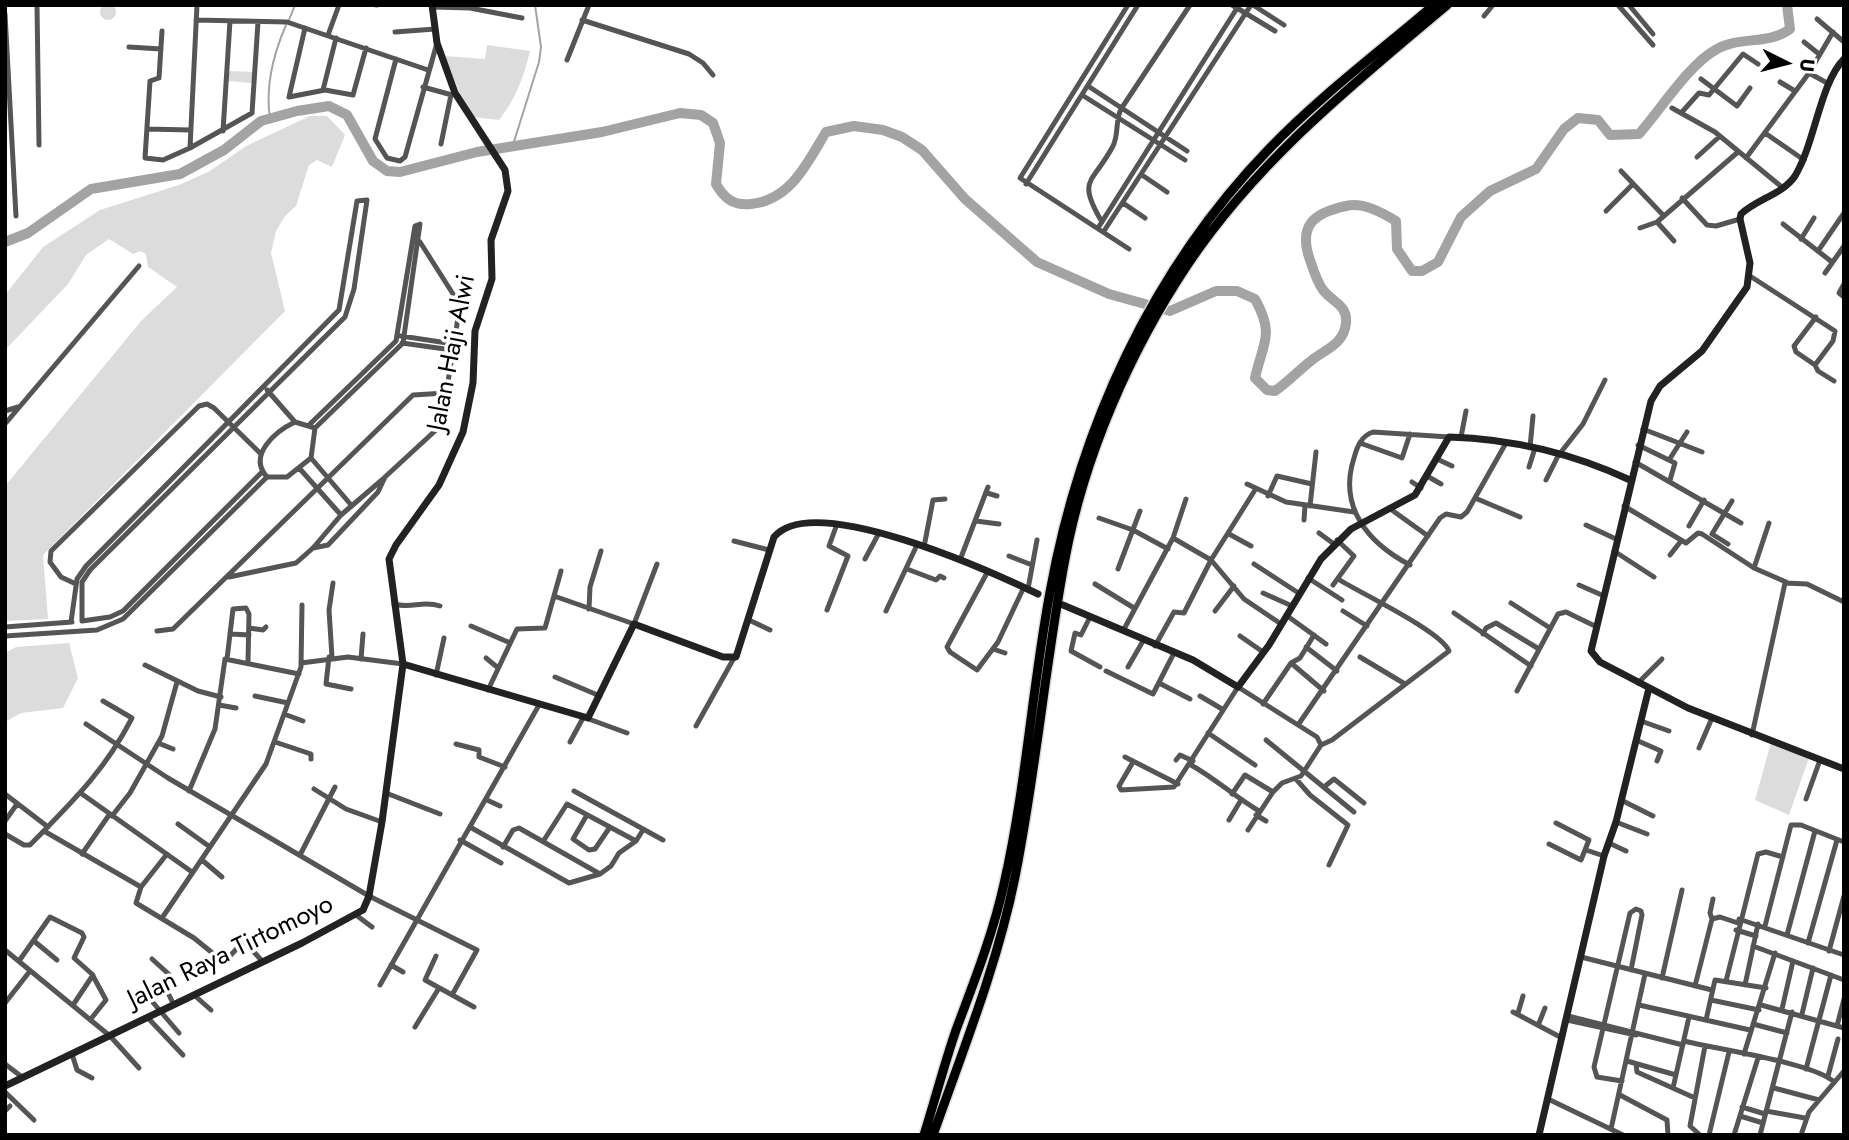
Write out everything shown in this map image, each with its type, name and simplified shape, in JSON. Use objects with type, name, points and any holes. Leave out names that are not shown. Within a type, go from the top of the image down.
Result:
[{"type":"highway","points":[[924,1135],[988,945],[1005,881],[1049,594],[1069,502],[1085,449],[1136,344],[1222,202],[1271,146],[1319,101],[1434,5]]},
{"type":"highway","points":[[1179,270],[1286,144],[1447,5]]},
{"type":"highway","points":[[933,1135],[970,1038],[1008,908],[1065,558],[1097,447],[1136,344]]},
{"type":"street","points":[[37,5],[39,145]]},
{"type":"street","points":[[189,147],[197,5]]},
{"type":"street","points":[[328,35],[339,5]]},
{"type":"street","points":[[567,60],[589,5]]},
{"type":"street","points":[[1128,5],[1020,178],[1101,227],[1129,250]]},
{"type":"street","points":[[1026,184],[1138,5]]},
{"type":"street","points":[[1101,227],[1087,191],[1114,144],[1117,117],[1121,109],[1190,5]]},
{"type":"street","points":[[1101,227],[1123,203],[1162,146],[1252,5],[1284,25]]},
{"type":"street","points":[[1484,16],[1493,5]]},
{"type":"street","points":[[1618,5],[1653,45]]},
{"type":"street","points":[[1629,5],[1653,34]]},
{"type":"street","points":[[441,144],[453,94],[437,43],[432,6],[460,7],[522,19]]},
{"type":"street","points":[[1101,227],[1236,6],[1275,31]]},
{"type":"street","points":[[5,14],[16,216]]},
{"type":"street","points":[[1817,19],[1844,42]]},
{"type":"street","points":[[196,20],[287,22],[428,70]]},
{"type":"street","points":[[582,20],[689,54],[704,63],[713,75]]},
{"type":"street","points":[[223,131],[230,21]]},
{"type":"street","points":[[162,31],[159,78],[150,80],[146,161],[169,159],[252,113],[258,22]]},
{"type":"street","points":[[305,28],[288,96],[323,90],[350,96],[354,94],[366,48]]},
{"type":"street","points":[[395,32],[435,29]]},
{"type":"street","points":[[1746,158],[1809,73],[1833,32]]},
{"type":"street","points":[[323,90],[336,38]]},
{"type":"street","points":[[1804,42],[1819,54]]},
{"type":"street","points":[[396,59],[375,139],[387,158],[405,159],[437,43]]},
{"type":"street","points":[[129,47],[161,48]]},
{"type":"street","points":[[1682,112],[1699,93],[1709,95],[1743,54],[1758,64]]},
{"type":"street","points":[[1844,59],[1829,84],[1804,160],[1794,178],[1783,188],[1749,207],[1740,223],[1750,276],[1747,287],[1702,351],[1657,390],[1638,445],[1597,627],[1593,656],[1638,683],[1712,718],[1844,769]]},
{"type":"street","points":[[1809,73],[1829,84]]},
{"type":"street","points":[[1701,79],[1737,106],[1750,88]]},
{"type":"street","points":[[1080,81],[1188,151]]},
{"type":"street","points":[[1780,82],[1795,91]]},
{"type":"street","points":[[423,88],[453,94]]},
{"type":"street","name":"Jalan Haji Alwi","points":[[403,664],[389,565],[392,551],[439,485],[463,432],[473,383],[475,331],[492,279],[491,240],[508,191],[508,177],[500,161],[453,94]]},
{"type":"street","points":[[1082,95],[1185,160]]},
{"type":"street","points":[[1672,108],[1720,136],[1783,188]]},
{"type":"street","points":[[147,129],[190,130]]},
{"type":"street","points":[[1765,133],[1804,160]]},
{"type":"street","points":[[1698,157],[1720,136]]},
{"type":"street","points":[[1640,228],[1657,222],[1738,152]]},
{"type":"street","points":[[1622,171],[1632,185],[1663,215]]},
{"type":"street","points":[[1142,175],[1167,192]]},
{"type":"street","points":[[1606,211],[1632,185]]},
{"type":"street","points":[[1682,198],[1707,225],[1740,223]]},
{"type":"street","points":[[72,622],[76,584],[88,568],[235,428],[267,390],[339,310],[356,201],[366,200],[369,204],[349,312],[267,390],[229,422],[157,501]]},
{"type":"street","points":[[1123,203],[1144,218]]},
{"type":"street","points":[[1818,251],[1844,213]]},
{"type":"street","points":[[1801,239],[1814,218]]},
{"type":"street","points":[[1657,222],[1674,241]]},
{"type":"street","points":[[352,506],[311,458],[312,426],[400,339],[419,224],[420,242],[409,292]]},
{"type":"street","points":[[1783,224],[1832,262]]},
{"type":"street","points":[[229,577],[289,566],[313,548],[341,515],[441,424],[459,304],[420,242]]},
{"type":"street","points":[[1825,273],[1844,246]]},
{"type":"street","points":[[416,264],[429,256]]},
{"type":"street","points":[[5,424],[139,267]]},
{"type":"street","points":[[1750,276],[1834,329],[1836,334],[1815,365]]},
{"type":"street","points":[[1844,284],[1839,293],[1844,296]]},
{"type":"street","points":[[339,310],[349,312]]},
{"type":"street","points":[[1812,313],[1794,346],[1796,352],[1834,382]]},
{"type":"street","points":[[400,339],[453,347]]},
{"type":"street","points":[[1546,480],[1561,453],[1583,425],[1605,380]]},
{"type":"street","points":[[267,390],[295,422],[312,426]]},
{"type":"street","points":[[157,631],[173,629],[413,395],[446,393]]},
{"type":"street","points":[[76,584],[61,578],[50,562],[51,551],[199,406],[210,405],[261,454],[264,475]]},
{"type":"street","points":[[5,411],[18,407]]},
{"type":"street","points":[[1461,437],[1466,411]]},
{"type":"street","points":[[1529,467],[1533,448],[1533,416]]},
{"type":"street","points":[[261,454],[272,438],[295,422]]},
{"type":"street","points":[[1643,429],[1702,452]]},
{"type":"street","points":[[1410,565],[1386,551],[1360,524],[1354,512],[1350,476],[1360,443],[1373,432],[1461,437],[1561,453],[1593,463],[1630,480]]},
{"type":"street","points":[[1669,460],[1687,432]]},
{"type":"street","points":[[1360,443],[1402,458],[1410,434]]},
{"type":"street","points":[[1133,762],[1119,786],[1121,790],[1170,788],[1178,784],[1222,709],[1263,652],[1308,578],[1335,542],[1360,524],[1413,496],[1421,488],[1449,437]]},
{"type":"street","points":[[1298,725],[1443,516],[1463,517],[1506,443]]},
{"type":"street","points":[[1638,445],[1669,460],[1675,467],[1670,480]]},
{"type":"street","points":[[1304,520],[1316,452]]},
{"type":"street","points":[[5,636],[97,630],[112,625],[264,475],[287,477],[311,458]]},
{"type":"street","points":[[1437,459],[1452,466]]},
{"type":"street","points":[[1635,462],[1741,523]]},
{"type":"street","points":[[300,469],[341,515]]},
{"type":"street","points":[[1268,496],[1278,476],[1296,483],[1312,484]]},
{"type":"street","points":[[1427,476],[1441,484]]},
{"type":"street","points":[[313,548],[328,545],[378,492],[385,477]]},
{"type":"street","points":[[1412,482],[1421,488]]},
{"type":"street","points":[[1247,484],[1268,496],[1308,506],[1354,512]]},
{"type":"street","points":[[960,560],[987,490],[998,496]]},
{"type":"street","points":[[1155,646],[1174,612],[1184,613],[1211,560],[1255,490]]},
{"type":"street","points":[[1475,498],[1520,517]]},
{"type":"street","points":[[887,611],[921,546],[933,500],[945,499]]},
{"type":"street","points":[[1122,632],[1168,549],[1186,499]]},
{"type":"street","points":[[1689,526],[1704,500]]},
{"type":"street","points":[[1728,544],[1712,534],[1732,501]]},
{"type":"street","points":[[1624,506],[1681,541],[1689,543],[1698,533],[1702,534],[1754,568],[1786,582],[1807,584],[1844,602]]},
{"type":"street","points":[[1389,508],[1428,536]]},
{"type":"street","points":[[1118,569],[1140,511]]},
{"type":"street","points":[[1099,518],[1133,530],[1168,549]]},
{"type":"street","points":[[976,521],[999,524]]},
{"type":"street","points":[[696,726],[734,659],[749,620],[769,550],[775,536],[785,528],[809,523],[837,524],[878,533],[960,560],[1038,594]]},
{"type":"street","points":[[1754,568],[1769,523]]},
{"type":"street","points":[[827,610],[848,556],[829,546],[837,524]]},
{"type":"street","points":[[1586,526],[1616,539]]},
{"type":"street","points":[[865,559],[878,533]]},
{"type":"street","points":[[1319,533],[1354,556],[1333,585]]},
{"type":"street","points":[[1229,534],[1251,546]]},
{"type":"street","points":[[1173,538],[1211,560],[1248,602],[1281,624]]},
{"type":"street","points":[[988,571],[947,648],[977,670],[993,649],[1026,588],[1037,540]]},
{"type":"street","points":[[734,541],[769,550]]},
{"type":"street","points":[[1670,555],[1681,541]]},
{"type":"street","points":[[589,609],[590,587],[601,551]]},
{"type":"street","points":[[1614,551],[1654,577]]},
{"type":"street","points":[[1009,556],[1032,565]]},
{"type":"street","points":[[1254,564],[1300,594]]},
{"type":"street","points":[[570,742],[600,696],[634,624],[657,565]]},
{"type":"street","points":[[82,621],[82,582],[88,568]]},
{"type":"street","points":[[907,569],[936,580],[940,576],[944,578]]},
{"type":"street","points":[[488,690],[508,642],[519,628],[544,630],[561,571]]},
{"type":"street","points":[[1308,578],[1342,600]]},
{"type":"street","points":[[1248,830],[1273,792],[1282,783],[1296,779],[1305,772],[1321,745],[1332,740],[1449,651],[1446,645],[1338,579]]},
{"type":"street","points":[[1752,735],[1786,582]]},
{"type":"street","points":[[333,583],[329,610],[330,657],[326,684],[351,688]]},
{"type":"street","points":[[1096,584],[1134,608]]},
{"type":"street","points":[[1578,585],[1604,596]]},
{"type":"street","points":[[1215,611],[1234,586]]},
{"type":"street","points":[[1263,593],[1292,607]]},
{"type":"street","points":[[554,596],[734,659]]},
{"type":"street","points":[[394,604],[410,607],[426,601],[440,606]]},
{"type":"street","points":[[1511,603],[1550,628]]},
{"type":"street","points":[[162,918],[257,779],[275,742],[299,674],[302,605]]},
{"type":"street","points":[[1063,605],[1174,653],[1238,687],[1317,737],[1321,745]]},
{"type":"street","points":[[189,791],[211,741],[236,607],[249,609],[248,662]]},
{"type":"street","points":[[1343,611],[1367,626]]},
{"type":"street","points":[[1517,691],[1550,628],[1563,612],[1597,627]]},
{"type":"street","points":[[5,627],[82,621],[125,613]]},
{"type":"street","points":[[1454,613],[1531,666]]},
{"type":"street","points":[[1286,615],[1326,644]]},
{"type":"street","points":[[1090,617],[1081,635],[1075,633],[1071,651],[1100,667]]},
{"type":"street","points":[[749,620],[770,630]]},
{"type":"street","points":[[1483,634],[1486,628],[1496,623],[1539,649]]},
{"type":"street","points":[[471,626],[508,642]]},
{"type":"street","points":[[230,634],[263,630],[266,627]]},
{"type":"street","points":[[361,659],[363,634]]},
{"type":"street","points":[[1263,705],[1291,663],[1299,659],[1314,635]]},
{"type":"street","points":[[1240,636],[1263,652]]},
{"type":"street","points":[[436,675],[444,638]]},
{"type":"street","points":[[1128,667],[1143,641]]},
{"type":"street","points":[[1306,647],[1337,671]]},
{"type":"street","points":[[993,649],[1005,653]]},
{"type":"street","points":[[1147,703],[1174,653]]},
{"type":"street","points":[[301,663],[330,657],[403,664],[627,733]]},
{"type":"street","points":[[1360,657],[1405,684]]},
{"type":"street","points":[[486,658],[497,667]]},
{"type":"street","points":[[227,659],[299,674]]},
{"type":"street","points":[[1638,683],[1662,659]]},
{"type":"street","points":[[1291,663],[1324,691]]},
{"type":"street","name":"Jalan Raya Tirtomoyo","points":[[5,1086],[356,915],[370,899],[403,664]]},
{"type":"street","points":[[145,665],[177,682],[221,697]]},
{"type":"street","points":[[1106,671],[1153,694]]},
{"type":"street","points":[[555,677],[600,696]]},
{"type":"street","points":[[82,854],[158,743],[177,682]]},
{"type":"street","points":[[1159,683],[1190,699]]},
{"type":"street","points":[[1539,1135],[1604,856],[1616,822],[1649,688]]},
{"type":"street","points":[[255,696],[288,703]]},
{"type":"street","points":[[1200,696],[1222,709]]},
{"type":"street","points":[[5,834],[27,846],[82,794],[118,744],[132,716],[103,701]]},
{"type":"street","points":[[219,705],[236,708]]},
{"type":"street","points":[[380,985],[460,840],[488,800],[539,705]]},
{"type":"street","points":[[284,714],[303,721]]},
{"type":"street","points":[[1699,748],[1712,718]]},
{"type":"street","points":[[1641,721],[1669,731]]},
{"type":"street","points":[[86,724],[189,791],[234,814],[370,899],[418,918],[477,950],[452,995]]},
{"type":"street","points":[[1208,733],[1255,765]]},
{"type":"street","points":[[1266,740],[1354,812]]},
{"type":"street","points":[[1636,740],[1661,751],[1657,761]]},
{"type":"street","points":[[275,742],[310,754],[311,759]]},
{"type":"street","points":[[158,743],[173,749]]},
{"type":"street","points":[[456,744],[478,749],[479,757],[505,767]]},
{"type":"street","points":[[1176,760],[1180,755],[1220,781],[1266,821]]},
{"type":"street","points":[[1125,757],[1178,784]]},
{"type":"street","points":[[1806,799],[1820,760]]},
{"type":"street","points":[[1233,794],[1245,775],[1273,792]]},
{"type":"street","points":[[1296,779],[1310,795],[1348,825],[1329,865]]},
{"type":"street","points":[[1324,787],[1334,779],[1364,803]]},
{"type":"street","points":[[300,855],[335,786]]},
{"type":"street","points":[[314,789],[346,808],[382,822]]},
{"type":"street","points":[[574,791],[663,840]]},
{"type":"street","points":[[386,793],[440,814]]},
{"type":"street","points":[[5,794],[46,829],[82,854],[141,887]]},
{"type":"street","points":[[82,794],[192,872]]},
{"type":"street","points":[[488,800],[500,806]]},
{"type":"street","points":[[589,800],[573,839],[589,850],[595,849],[610,827]]},
{"type":"street","points":[[1229,820],[1241,800]]},
{"type":"street","points":[[1621,800],[1653,816]]},
{"type":"street","points":[[5,821],[17,804]]},
{"type":"street","points":[[544,840],[564,806],[585,813],[636,841]]},
{"type":"street","points":[[1616,822],[1647,834]]},
{"type":"street","points":[[1549,844],[1581,860],[1586,850],[1589,840],[1556,823]]},
{"type":"street","points":[[178,824],[210,847]]},
{"type":"street","points":[[1745,985],[1755,936],[1762,925],[1792,824],[1840,841],[1808,943]]},
{"type":"street","points":[[470,827],[567,883],[600,874],[611,866],[621,851],[636,841],[643,830]]},
{"type":"street","points":[[503,847],[513,830],[519,828],[600,874]]},
{"type":"street","points":[[1787,935],[1815,831]]},
{"type":"street","points":[[460,840],[501,863]]},
{"type":"street","points":[[1609,843],[1626,851]]},
{"type":"street","points":[[1586,850],[1604,856]]},
{"type":"street","points":[[1726,981],[1738,924],[1758,853],[1783,857]]},
{"type":"street","points":[[167,854],[141,887],[136,902],[194,938],[221,960],[228,958],[244,940],[263,962]]},
{"type":"street","points":[[202,860],[222,877]]},
{"type":"street","points":[[1662,978],[1682,890]]},
{"type":"street","points":[[1695,986],[1712,919],[1710,913],[1713,899]]},
{"type":"street","points":[[1829,951],[1843,900]]},
{"type":"street","points":[[1622,1081],[1597,1077],[1594,1074],[1630,913],[1639,909],[1642,920],[1631,970]]},
{"type":"street","points":[[356,915],[372,928]]},
{"type":"street","points":[[19,961],[50,917],[82,933],[84,937],[74,958],[93,975],[106,1000],[90,1020]]},
{"type":"street","points":[[1712,919],[1720,917],[1738,924],[1755,936]]},
{"type":"street","points":[[1738,924],[1762,925],[1844,955]]},
{"type":"street","points":[[34,941],[57,960]]},
{"type":"street","points":[[1753,946],[1844,981]]},
{"type":"street","points":[[5,950],[110,1035],[139,1068]]},
{"type":"street","points":[[1744,1055],[1775,953]]},
{"type":"street","points":[[436,956],[425,979],[474,1007]]},
{"type":"street","points":[[1581,957],[1712,990]]},
{"type":"street","points":[[152,959],[173,978],[166,989],[174,1005]]},
{"type":"street","points":[[1782,1009],[1793,961]]},
{"type":"street","points":[[391,965],[403,972]]},
{"type":"street","points":[[1802,1014],[1813,968]]},
{"type":"street","points":[[5,1003],[30,971]]},
{"type":"street","points":[[1611,1129],[1635,1033],[1645,974]]},
{"type":"street","points":[[73,1005],[93,975]]},
{"type":"street","points":[[1806,1069],[1831,975]]},
{"type":"street","points":[[1706,1020],[1715,980],[1766,988]]},
{"type":"street","points":[[415,1027],[439,988]]},
{"type":"street","points":[[144,992],[178,1033]]},
{"type":"street","points":[[194,995],[211,1010]]},
{"type":"street","points":[[1523,996],[1516,1012],[1562,1038]]},
{"type":"street","points":[[1711,1000],[1782,1009],[1840,1027],[1844,999]]},
{"type":"street","points":[[1639,1005],[1689,1017],[1787,1034]]},
{"type":"street","points":[[1539,1023],[1545,1008]]},
{"type":"street","points":[[1760,1135],[1792,1012]]},
{"type":"street","points":[[1673,1088],[1689,1017]]},
{"type":"street","points":[[148,1018],[183,1055]]},
{"type":"street","points":[[1567,1018],[1806,1069],[1828,1076],[1834,1082]]},
{"type":"street","points":[[1828,1076],[1838,1039]]},
{"type":"street","points":[[1700,1135],[1690,1126],[1706,1046]]},
{"type":"street","points":[[1709,1135],[1730,1052]]},
{"type":"street","points":[[72,1054],[77,1070],[92,1078]]},
{"type":"street","points":[[1734,1135],[1758,1058]]},
{"type":"street","points":[[1627,1060],[1636,1065],[1676,1075]]},
{"type":"street","points":[[1801,1135],[1805,1118],[1844,1070],[1833,1062]]},
{"type":"street","points":[[5,1063],[22,1077]]},
{"type":"street","points":[[1636,1065],[1637,1072],[1695,1098]]},
{"type":"street","points":[[1774,1088],[1819,1100]]},
{"type":"street","points":[[5,1092],[34,1121]]},
{"type":"street","points":[[1620,1095],[1667,1120],[1668,1135]]},
{"type":"street","points":[[1548,1099],[1623,1135]]},
{"type":"street","points":[[1742,1107],[1805,1118]]},
{"type":"street","points":[[1740,1116],[1763,1123]]},
{"type":"shaded area","points":[[108,4],[114,6],[114,18],[108,20],[102,18],[100,12],[102,6]]},
{"type":"shaded area","points":[[487,45],[530,51],[519,87],[499,120],[474,117],[460,95],[445,56],[485,59]]},
{"type":"shaded area","points":[[228,71],[253,72],[252,83],[227,81]]},
{"type":"shaded area","points":[[310,116],[327,116],[345,135],[332,167],[317,160],[309,165],[296,206],[285,216],[276,231],[271,253],[285,311],[43,555],[48,619],[5,621],[5,486],[142,320],[177,287],[148,267],[146,254],[140,251],[133,254],[109,239],[86,255],[68,284],[5,350],[5,295],[43,247],[100,210],[179,185],[208,172],[248,145]]},
{"type":"shaded area","points":[[69,643],[78,678],[63,708],[21,713],[5,722],[5,653],[16,647]]},
{"type":"shaded area","points":[[1771,743],[1809,758],[1789,815],[1755,800]]},
{"type":"waterway","points":[[289,20],[295,5]]},
{"type":"waterway","points":[[512,148],[539,62],[541,47],[535,5]]},
{"type":"waterway","points":[[5,242],[28,233],[91,189],[180,174],[224,150],[261,121],[329,106],[347,115],[373,161],[387,171],[400,172],[477,152],[602,132],[680,113],[701,115],[713,123],[720,143],[716,184],[730,200],[739,204],[765,201],[777,195],[796,178],[826,132],[854,126],[883,130],[902,137],[922,150],[965,199],[1037,262],[1109,294],[1170,311],[1216,291],[1237,291],[1255,299],[1266,330],[1255,378],[1267,390],[1275,391],[1334,345],[1345,330],[1345,312],[1321,287],[1307,248],[1307,230],[1317,217],[1352,205],[1384,214],[1396,221],[1397,249],[1412,271],[1422,271],[1438,262],[1461,217],[1490,191],[1536,169],[1564,129],[1578,118],[1598,120],[1610,135],[1639,134],[1696,65],[1717,49],[1773,37],[1790,29],[1787,5]]},
{"type":"waterway","points":[[270,118],[271,71],[286,25]]}]
